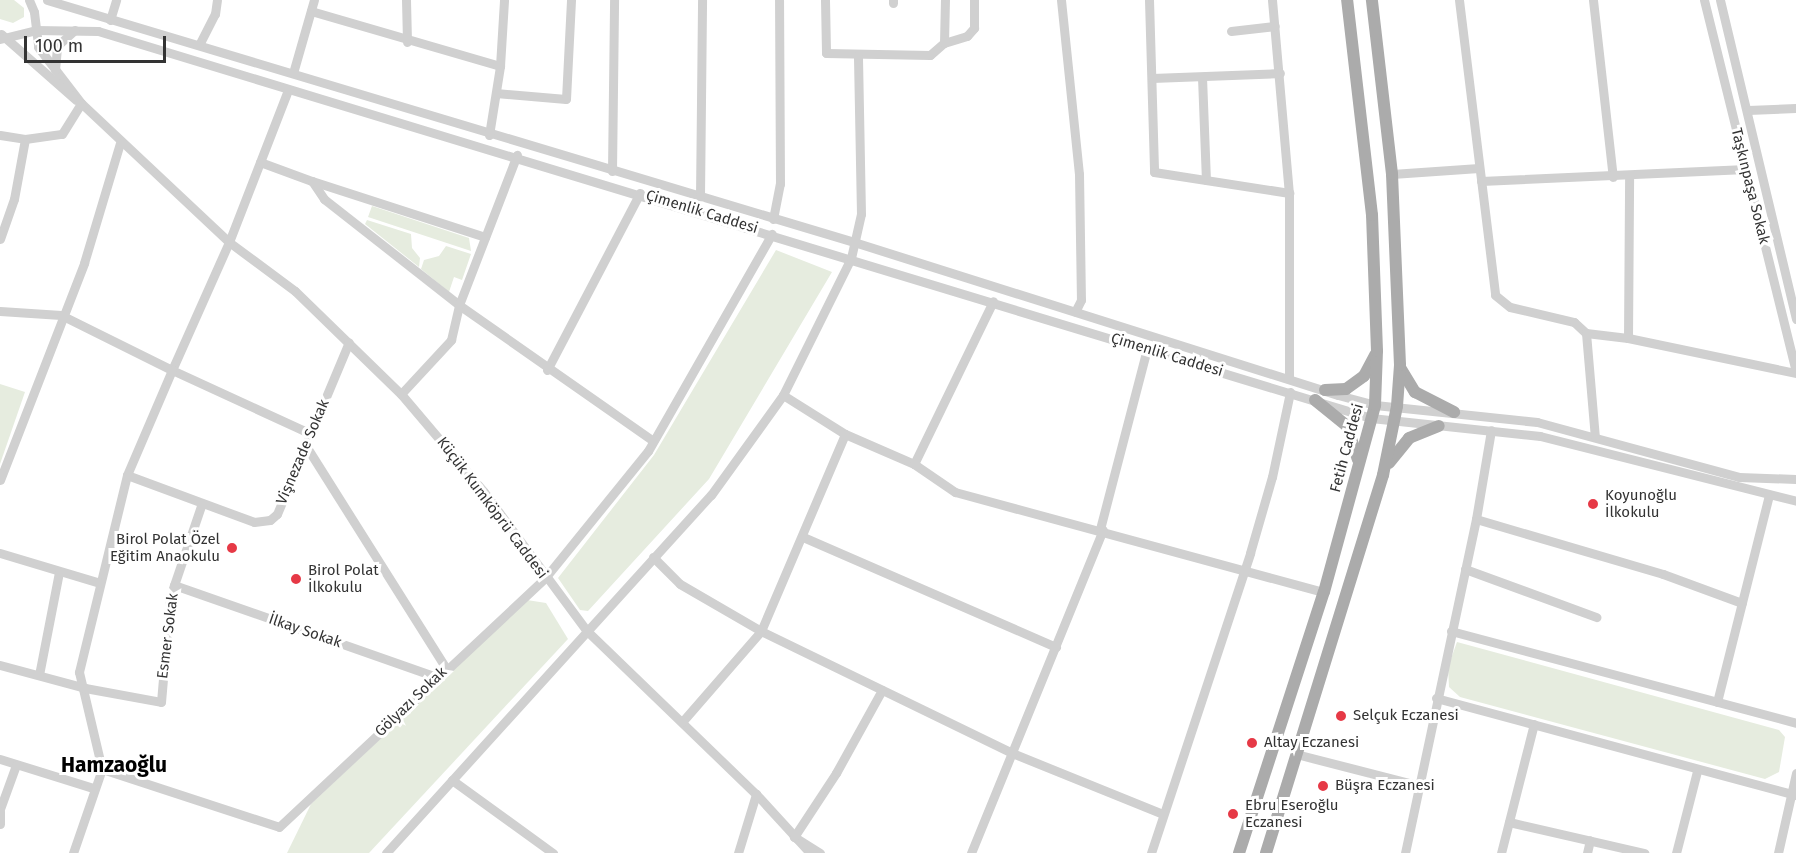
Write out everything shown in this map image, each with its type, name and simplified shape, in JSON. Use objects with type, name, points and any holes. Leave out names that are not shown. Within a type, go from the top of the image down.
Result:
[{"type":"main road","name":"Fetih Caddesi","points":[[1239,853],[1324,592],[1375,405],[1377,351],[1372,215],[1347,0]]},
{"type":"main road","points":[[1266,853],[1299,755],[1383,475],[1397,406],[1400,365],[1392,174],[1372,0]]},
{"type":"main road","points":[[1325,390],[1346,389],[1364,376],[1377,351]]},
{"type":"main road","points":[[1400,365],[1415,392],[1454,412]]},
{"type":"main road","points":[[1315,400],[1352,434],[1357,447],[1357,472]]},
{"type":"main road","points":[[1383,475],[1409,438],[1439,426]]},
{"type":"street","name":"Küçük Kumköprü Caddesi","points":[[29,0],[38,47],[81,103]]},
{"type":"street","name":"Çimenlik Caddesi","points":[[47,0],[293,73],[489,135],[854,242],[1375,405],[1537,422],[1738,477],[1796,479]]},
{"type":"street","points":[[110,20],[116,0]]},
{"type":"street","points":[[199,45],[215,14],[217,0]]},
{"type":"street","points":[[293,73],[314,0]]},
{"type":"street","points":[[406,0],[407,42]]},
{"type":"street","points":[[489,135],[500,66],[504,0]]},
{"type":"street","points":[[496,93],[566,99],[571,0]]},
{"type":"street","points":[[612,171],[614,0]]},
{"type":"street","points":[[700,197],[702,0]]},
{"type":"street","points":[[773,219],[780,184],[779,0]]},
{"type":"street","points":[[825,0],[826,53],[858,55],[930,55],[944,43],[967,36],[974,28],[974,0]]},
{"type":"street","points":[[944,43],[945,0]]},
{"type":"street","points":[[1061,0],[1079,174],[1081,300],[1075,312]]},
{"type":"street","points":[[1149,0],[1154,172],[1289,193]]},
{"type":"street","points":[[1272,0],[1289,193],[1289,378]]},
{"type":"street","points":[[1459,0],[1495,296],[1510,307],[1574,322],[1586,333],[1628,338],[1796,372]]},
{"type":"street","points":[[1593,0],[1613,177]]},
{"type":"street","name":"Taşkınpaşa Sokak","points":[[1704,0],[1796,372]]},
{"type":"street","points":[[1720,0],[1796,319]]},
{"type":"street","points":[[311,11],[407,42],[500,66]]},
{"type":"street","points":[[1231,31],[1275,26]]},
{"type":"street","name":"Çimenlik Caddesi","points":[[2,36],[35,30],[77,28],[517,155],[1371,418],[1540,436],[1796,501]]},
{"type":"street","points":[[55,69],[57,46],[77,28]]},
{"type":"street","name":"Küçük Kumköprü Caddesi","points":[[2,36],[81,103],[120,144],[229,242],[295,291],[401,394],[484,492],[545,578],[586,630],[618,665],[682,722],[756,794],[810,853]]},
{"type":"street","points":[[386,853],[586,630],[711,495],[783,395],[850,258],[861,214],[858,55]]},
{"type":"street","points":[[1152,78],[1280,73]]},
{"type":"street","points":[[1202,77],[1206,180]]},
{"type":"street","points":[[74,853],[93,788],[102,769],[80,672],[127,475],[229,242],[288,90]]},
{"type":"street","points":[[0,135],[25,139],[62,134],[81,103]]},
{"type":"street","points":[[1748,110],[1796,108]]},
{"type":"street","points":[[0,239],[14,200],[25,139]]},
{"type":"street","points":[[0,480],[35,397],[61,315],[84,263],[120,144]]},
{"type":"street","points":[[401,394],[451,340],[459,305],[517,155]]},
{"type":"street","points":[[260,162],[485,237]]},
{"type":"street","points":[[1392,174],[1479,168]]},
{"type":"street","points":[[1481,181],[1746,170]]},
{"type":"street","points":[[1628,338],[1629,176]]},
{"type":"street","points":[[312,181],[324,199],[459,305],[547,370],[654,441]]},
{"type":"street","points":[[547,370],[640,193]]},
{"type":"street","name":"Gölyazı Sokak","points":[[102,769],[279,827],[436,677],[545,578],[654,441],[772,234]]},
{"type":"street","points":[[914,464],[993,302]]},
{"type":"street","points":[[0,311],[61,315],[172,370],[311,434]]},
{"type":"street","points":[[1586,333],[1595,437]]},
{"type":"street","name":"Vişnezade Sokak","points":[[127,475],[254,522],[270,520],[277,514],[349,342]]},
{"type":"street","points":[[971,853],[1102,529],[1146,348]]},
{"type":"street","points":[[1151,853],[1272,477],[1290,392]]},
{"type":"street","points":[[783,395],[845,434],[914,464],[955,492],[1102,529],[1324,592]]},
{"type":"street","points":[[1406,853],[1436,698],[1476,519],[1491,430]]},
{"type":"street","points":[[682,722],[760,631],[803,537],[845,434]]},
{"type":"street","points":[[306,446],[446,668]]},
{"type":"street","points":[[1717,702],[1769,495]]},
{"type":"street","name":"Esmer Sokak","points":[[85,688],[161,702],[167,612],[201,503]]},
{"type":"street","points":[[1476,519],[1664,574],[1742,603]]},
{"type":"street","points":[[803,537],[1056,647]]},
{"type":"street","points":[[0,553],[100,584]]},
{"type":"street","points":[[653,557],[680,584],[760,631],[1012,753],[1163,814]]},
{"type":"street","points":[[1465,569],[1596,618]]},
{"type":"street","points":[[39,675],[59,572]]},
{"type":"street","name":"İlkay Sokak","points":[[174,585],[436,677]]},
{"type":"street","points":[[1451,632],[1796,723]]},
{"type":"street","points":[[0,665],[85,688]]},
{"type":"street","points":[[819,853],[794,837],[836,773],[882,690]]},
{"type":"street","points":[[1436,698],[1696,771],[1794,794]]},
{"type":"street","points":[[1501,853],[1534,724]]},
{"type":"street","points":[[1299,755],[1418,785]]},
{"type":"street","points":[[0,759],[93,788]]},
{"type":"street","points":[[0,824],[0,810],[16,765]]},
{"type":"street","points":[[1676,853],[1696,771]]},
{"type":"street","points":[[1778,853],[1794,794],[1796,772]]},
{"type":"street","points":[[452,780],[553,853]]},
{"type":"street","points":[[738,853],[756,794]]},
{"type":"street","points":[[1509,822],[1644,853]]},
{"type":"street","points":[[1587,853],[1590,840]]},
{"type":"shaded area","points":[[0,0],[14,0],[24,8],[24,17],[13,23],[0,19]]},
{"type":"shaded area","points":[[372,206],[469,238],[471,251],[368,217]]},
{"type":"shaded area","points":[[367,220],[411,234],[412,248],[420,258],[419,267],[365,224]]},
{"type":"shaded area","points":[[446,246],[471,254],[462,280],[454,277],[449,292],[421,269],[424,260],[439,256]]},
{"type":"shaded area","points":[[776,250],[832,272],[709,479],[588,611],[580,610],[558,578],[654,455]]},
{"type":"shaded area","points":[[0,384],[25,392],[0,464]]},
{"type":"shaded area","points":[[527,600],[546,603],[568,639],[369,853],[287,853],[311,804]]},
{"type":"shaded area","points":[[1457,642],[1779,730],[1785,737],[1779,772],[1765,779],[1460,697],[1449,687],[1448,667]]},
{"type":"place","name":"Koyunoğlu İlkokulu","points":[[1593,504]]},
{"type":"place","name":"Birol Polat Özel Eğitim Anaokulu","points":[[232,548]]},
{"type":"place","name":"Birol Polat İlkokulu","points":[[296,579]]},
{"type":"place","name":"Selçuk Eczanesi","points":[[1341,716]]},
{"type":"place","name":"Altay Eczanesi","points":[[1252,743]]},
{"type":"place","name":"Büşra Eczanesi","points":[[1323,786]]},
{"type":"place","name":"Ebru Eseroğlu Eczanesi","points":[[1233,814]]},
{"type":"district","name":"Hamzaoğlu","points":[[114,765]]}]
